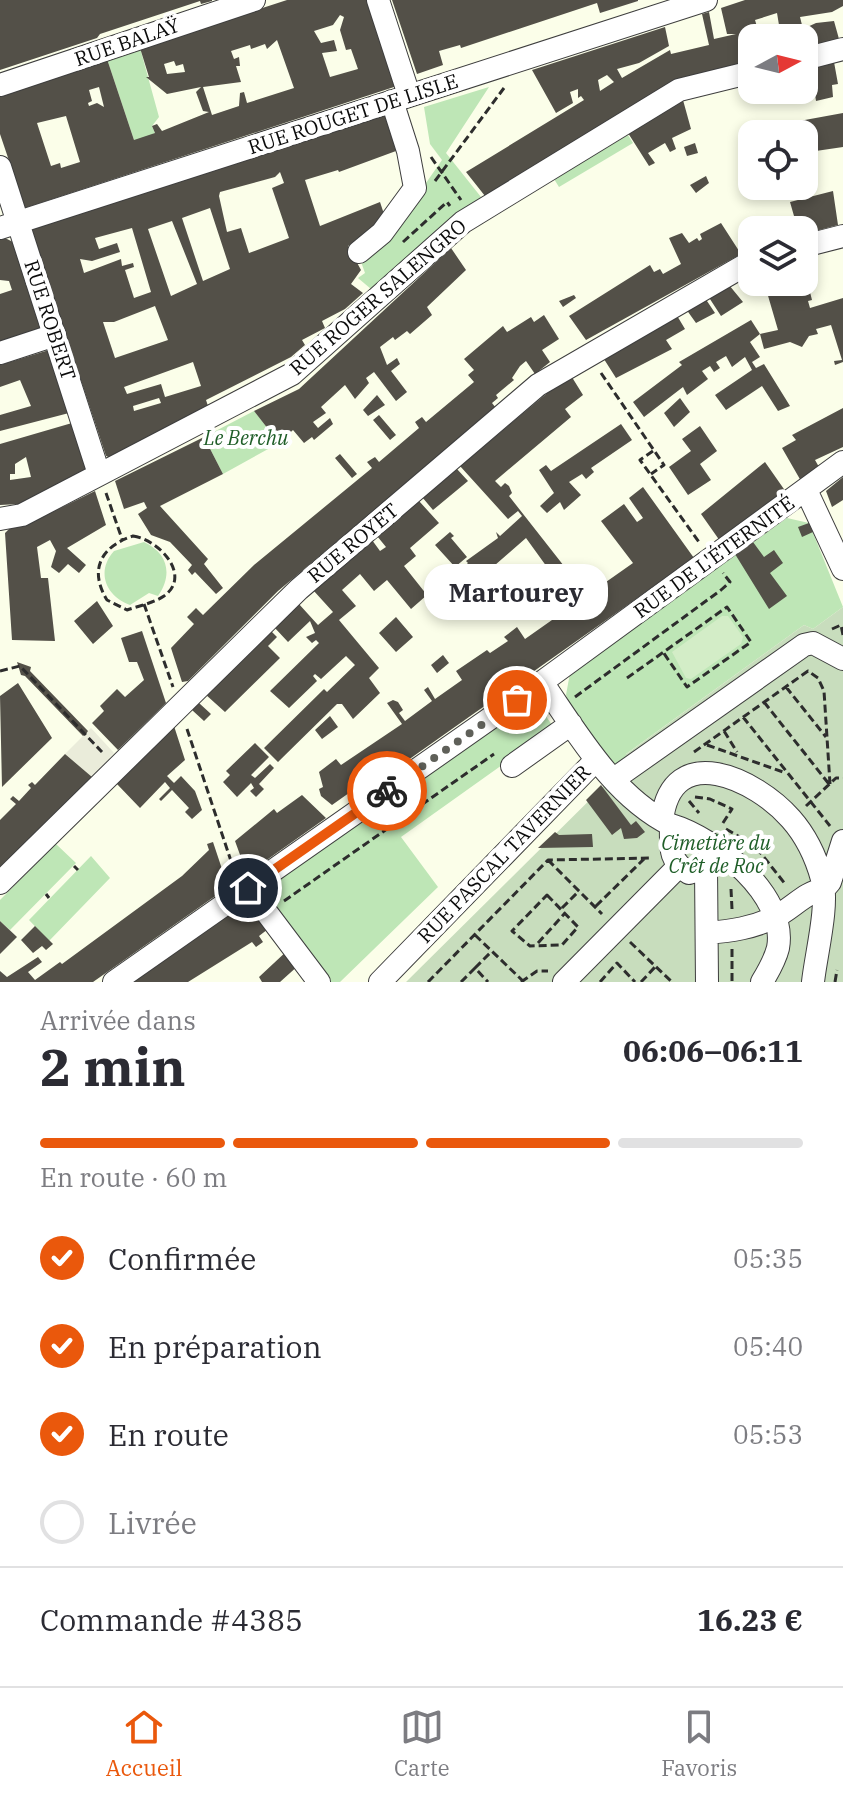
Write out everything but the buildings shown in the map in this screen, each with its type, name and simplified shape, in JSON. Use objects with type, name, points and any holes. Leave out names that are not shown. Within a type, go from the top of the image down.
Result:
[{"type":"street","name":"RUE BALAŸ","points":[[0,85],[254,0]]},
{"type":"street","points":[[359,252],[382,233],[415,188],[400,98],[378,0]]},
{"type":"street","name":"RUE ROUGET DE LISLE","points":[[9,225],[706,0]]},
{"type":"street","points":[[818,55],[843,49]]},
{"type":"street","name":"RUE ROGER SALENGRO","points":[[0,519],[22,515],[292,374],[468,219],[679,90],[738,75]]},
{"type":"street","name":"RUE ROBERT","points":[[0,167],[9,225],[55,335],[99,474]]},
{"type":"street","points":[[818,245],[841,243]]},
{"type":"street","name":"RUE ROYET","points":[[0,883],[299,589],[538,385],[738,269]]},
{"type":"street","points":[[0,353],[55,335]]},
{"type":"street","name":"RUE DE L'ÉTERNITÉ","points":[[114,982],[542,682],[843,462]]},
{"type":"street","points":[[806,490],[843,569]]},
{"type":"street","points":[[614,779],[804,645],[813,643],[843,659]]},
{"type":"street","name":"RUE PASCAL TAVERNIER","points":[[380,982],[596,760],[542,682]]},
{"type":"street","points":[[504,760],[565,716]]},
{"type":"street","points":[[596,760],[642,807],[667,822],[710,835],[746,873],[775,917],[778,947],[762,982]]},
{"type":"street","points":[[706,868],[689,873],[675,862],[667,822],[668,795],[677,783],[698,772],[721,775],[753,788],[791,819],[809,845],[824,889],[813,982]]},
{"type":"street","points":[[707,933],[751,927],[798,904],[810,891],[824,889],[830,882],[837,834]]},
{"type":"street","points":[[707,982],[706,868],[710,835]]},
{"type":"street","points":[[564,982],[675,862]]},
{"type":"street","points":[[267,913],[319,982]]},
{"type":"path","points":[[434,183],[440,170],[506,85],[500,66]]},
{"type":"path","points":[[424,147],[468,219]]},
{"type":"path","points":[[396,248],[447,202],[468,219]]},
{"type":"path","points":[[600,372],[664,465],[650,475]]},
{"type":"path","points":[[653,451],[640,460],[688,527]]},
{"type":"path","points":[[112,511],[122,540]]},
{"type":"path","points":[[133,536],[158,544],[172,564],[170,590],[163,597],[127,610],[116,607],[100,589],[97,577],[103,554],[122,540],[133,536]]},
{"type":"path","points":[[565,716],[721,590]]},
{"type":"path","points":[[144,604],[241,893]]},
{"type":"path","points":[[627,678],[663,652],[727,607],[751,642],[687,687],[663,652]]},
{"type":"path","points":[[0,671],[20,666],[116,768]]},
{"type":"path","points":[[684,759],[808,671],[818,678],[824,691],[830,784]]},
{"type":"path","points":[[786,687],[826,738]]},
{"type":"path","points":[[764,702],[830,784]]},
{"type":"path","points":[[743,717],[837,834]]},
{"type":"path","points":[[724,731],[738,753]]},
{"type":"path","points":[[705,744],[738,753],[786,773]]},
{"type":"path","points":[[267,913],[504,760]]},
{"type":"path","points":[[791,819],[830,784],[843,778]]},
{"type":"path","points":[[700,814],[689,804],[690,800],[710,799],[732,809]]},
{"type":"path","points":[[710,835],[755,846],[798,904]]},
{"type":"path","points":[[428,982],[548,860],[645,858],[675,862]]},
{"type":"path","points":[[595,907],[645,858]]},
{"type":"path","points":[[548,860],[672,982]]},
{"type":"path","points":[[74,866],[78,870]]},
{"type":"path","points":[[536,945],[579,891]]},
{"type":"path","points":[[547,895],[563,911],[578,927],[562,945],[530,946],[512,931],[547,895]]},
{"type":"path","points":[[475,934],[524,982]]},
{"type":"path","points":[[461,982],[492,951]]},
{"type":"path","points":[[600,982],[617,963],[634,982]]},
{"type":"path","points":[[641,982],[655,967]]},
{"type":"path","points":[[475,968],[488,982]]},
{"type":"green space","points":[[140,48],[159,117],[152,126],[155,133],[135,143],[107,59]]},
{"type":"green space","points":[[489,87],[446,153],[481,197],[371,289],[358,278],[365,273],[360,259],[412,203],[442,160],[430,144],[424,107]]},
{"type":"green space","points":[[628,135],[633,143],[559,187],[554,179]]},
{"type":"green space","name":"Le Berchu","points":[[254,411],[279,443],[223,474],[204,437]]},
{"type":"green space","points":[[787,518],[809,523],[843,607],[813,629],[804,625],[626,754],[630,761],[618,770],[570,705],[566,695],[570,673]]},
{"type":"green space","points":[[144,542],[163,558],[166,580],[158,596],[149,593],[130,605],[114,596],[109,589],[105,567],[114,551]]},
{"type":"green space","name":"Cimetière du Crêt de Roc","points":[[843,607],[843,982],[406,982],[629,761],[625,755],[804,625],[813,629]]},
{"type":"green space","points":[[722,616],[728,616],[743,637],[741,644],[691,679],[686,678],[672,652]]},
{"type":"green space","points":[[535,700],[554,728],[401,837],[438,887],[340,982],[321,982],[263,904],[271,898],[265,888]]},
{"type":"green space","points":[[56,844],[76,863],[10,930],[0,921],[0,900]]},
{"type":"green space","points":[[91,856],[110,878],[49,941],[29,920]]},
{"type":"shaded area","points":[[91,728],[114,753],[92,777],[65,754]]},
{"type":"way so far","points":[[387,791],[517,700]]},
{"type":"place","name":"Martourey","points":[[517,700]]},
{"type":"route","points":[[248,888],[387,791]]}]
